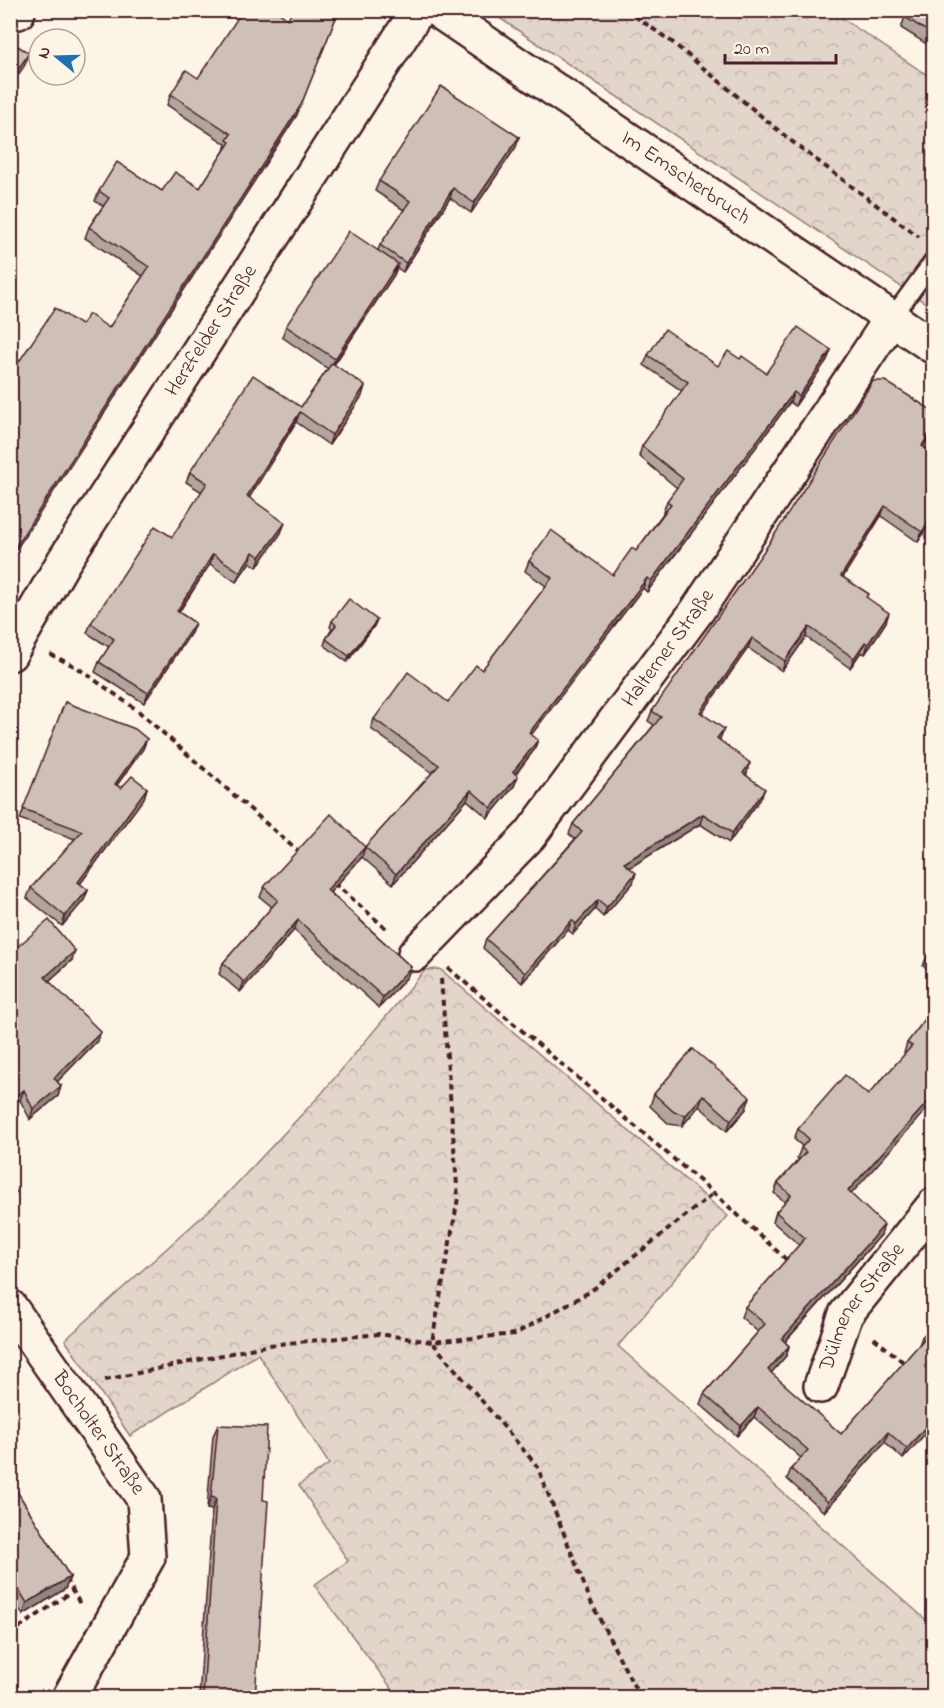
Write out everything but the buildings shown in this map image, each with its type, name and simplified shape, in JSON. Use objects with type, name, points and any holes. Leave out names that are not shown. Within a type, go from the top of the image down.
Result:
[{"type":"street","name":"Herzfelder Straße","points":[[14,646],[64,561],[418,10]]},
{"type":"street","name":"Im Emscherbruch","points":[[438,10],[933,347]]},
{"type":"street","name":"Halterner Straße","points":[[415,954],[537,826],[697,611],[891,319]]},
{"type":"street","name":"Dülmener Straße","points":[[821,1386],[846,1314],[933,1205]]},
{"type":"street","name":"Bocholter Straße","points":[[10,1307],[144,1498],[148,1557],[69,1698]]},
{"type":"lane","points":[[891,319],[933,260]]},
{"type":"path","points":[[626,10],[672,42],[790,140],[924,242]]},
{"type":"path","points":[[926,99],[933,104]]},
{"type":"path","points":[[14,646],[78,668],[137,710],[309,861]]},
{"type":"path","points":[[327,876],[415,954]]},
{"type":"path","points":[[432,1342],[458,1198],[440,977],[446,966],[714,1193],[793,1266]]},
{"type":"path","points":[[66,1389],[269,1345],[379,1334],[432,1342],[515,1334],[591,1291],[714,1193]]},
{"type":"path","points":[[846,1314],[916,1372]]},
{"type":"path","points":[[432,1342],[537,1466],[591,1602],[640,1698]]},
{"type":"path","points":[[60,1572],[101,1639]]},
{"type":"path","points":[[10,1634],[73,1591]]},
{"type":"green space","points":[[489,11],[831,11],[933,79],[933,308]]},
{"type":"green space","points":[[440,969],[728,1216],[618,1346],[933,1626],[933,1697],[398,1697],[314,1585],[348,1561],[299,1485],[329,1464],[258,1354],[130,1436],[65,1340],[226,1195],[322,1093],[425,970]]}]
